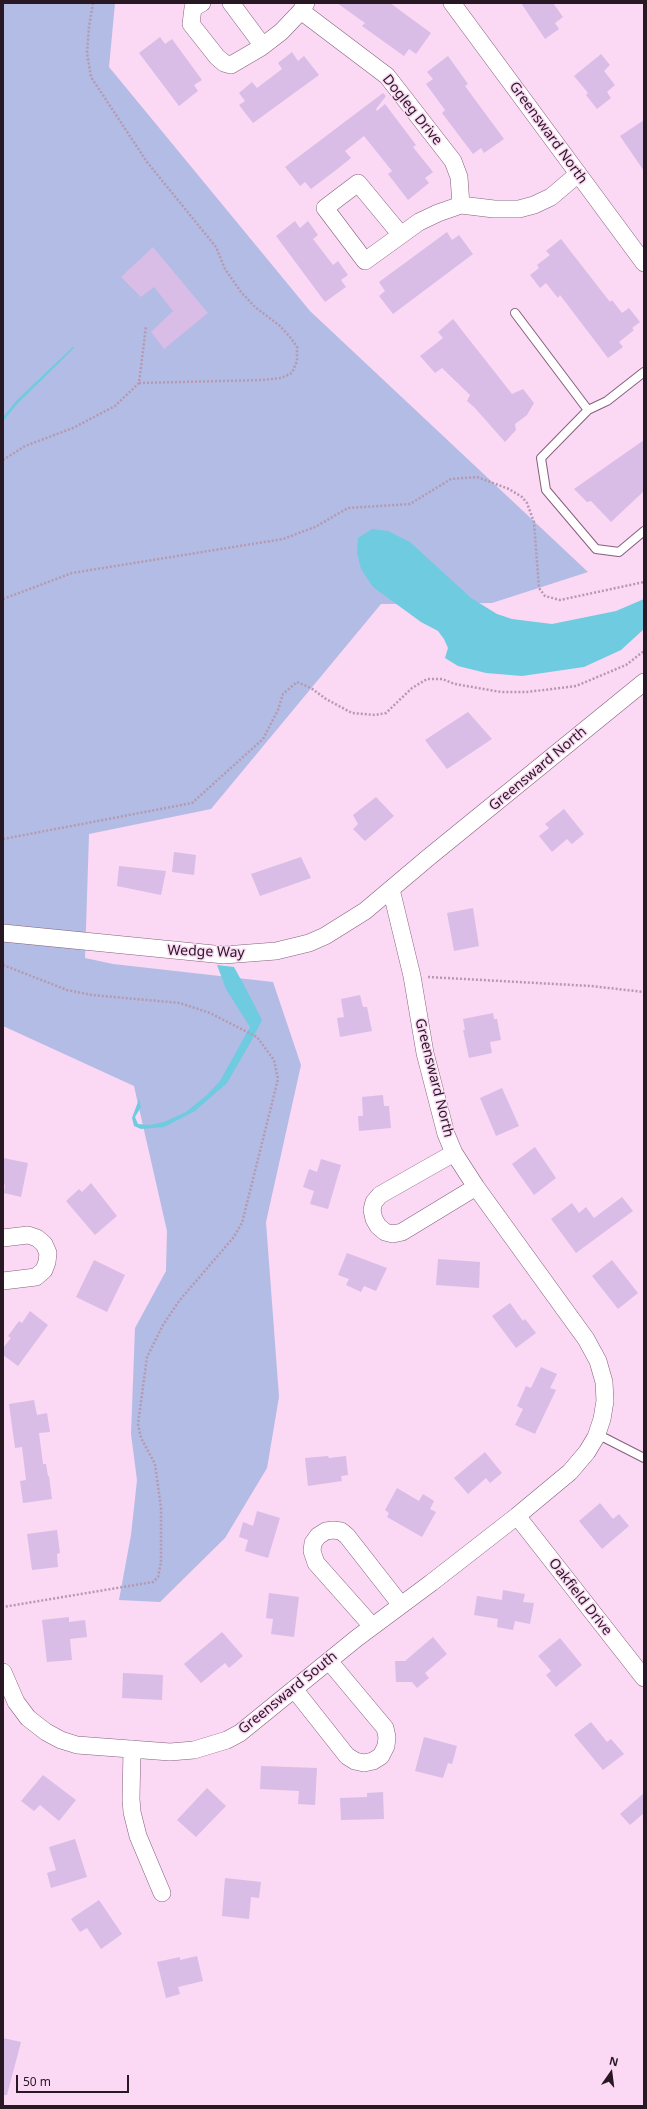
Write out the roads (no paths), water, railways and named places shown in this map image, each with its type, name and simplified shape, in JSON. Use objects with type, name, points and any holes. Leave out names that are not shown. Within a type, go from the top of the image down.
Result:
[{"type":"street","points":[[202,3],[192,8],[191,24],[217,57],[224,63],[237,63],[263,46],[281,32],[303,7]]},
{"type":"street","points":[[231,3],[263,46]]},
{"type":"street","name":"Greensward North","points":[[452,3],[644,263]]},
{"type":"street","name":"Dogleg Drive","points":[[303,7],[387,76],[453,161],[459,177],[461,205]]},
{"type":"street","points":[[401,235],[358,183],[325,208],[365,261],[401,235],[419,222],[461,205],[514,209],[534,205],[551,197],[578,174]]},
{"type":"street","name":"Greensward North","points":[[517,1516],[570,1472],[587,1452],[597,1434],[602,1419],[605,1401],[604,1382],[598,1361],[586,1339],[476,1187],[454,1153],[446,1134],[425,1053],[412,976],[391,889],[644,682]]},
{"type":"street","name":"Wedge Way","points":[[3,933],[224,955],[276,951],[297,947],[325,936],[365,912],[391,889]]},
{"type":"street","points":[[454,1153],[380,1195],[374,1202],[372,1210],[374,1219],[378,1226],[385,1232],[393,1234],[402,1232],[476,1187]]},
{"type":"street","points":[[3,1238],[28,1235],[37,1238],[44,1244],[48,1253],[48,1262],[44,1270],[36,1277],[3,1281]]},
{"type":"street","name":"Greensward South","points":[[3,1672],[16,1702],[28,1718],[46,1732],[61,1740],[77,1745],[170,1752],[210,1747],[240,1733],[372,1626],[517,1516]]},
{"type":"street","name":"Oakfield Drive","points":[[517,1516],[644,1678]]},
{"type":"street","points":[[372,1626],[316,1563],[312,1551],[313,1543],[318,1536],[326,1531],[332,1530],[340,1531],[348,1536],[401,1605]]},
{"type":"street","points":[[294,1689],[347,1756],[355,1761],[364,1763],[373,1761],[381,1756],[386,1746],[387,1737],[385,1728],[329,1661]]},
{"type":"street","points":[[132,1750],[132,1812],[138,1836],[162,1893]]},
{"type":"lane","points":[[515,313],[588,410]]},
{"type":"lane","points":[[644,372],[607,401],[588,410],[541,458],[546,490],[596,549],[619,552],[644,531]]},
{"type":"lane","points":[[597,1434],[644,1458]]}]
